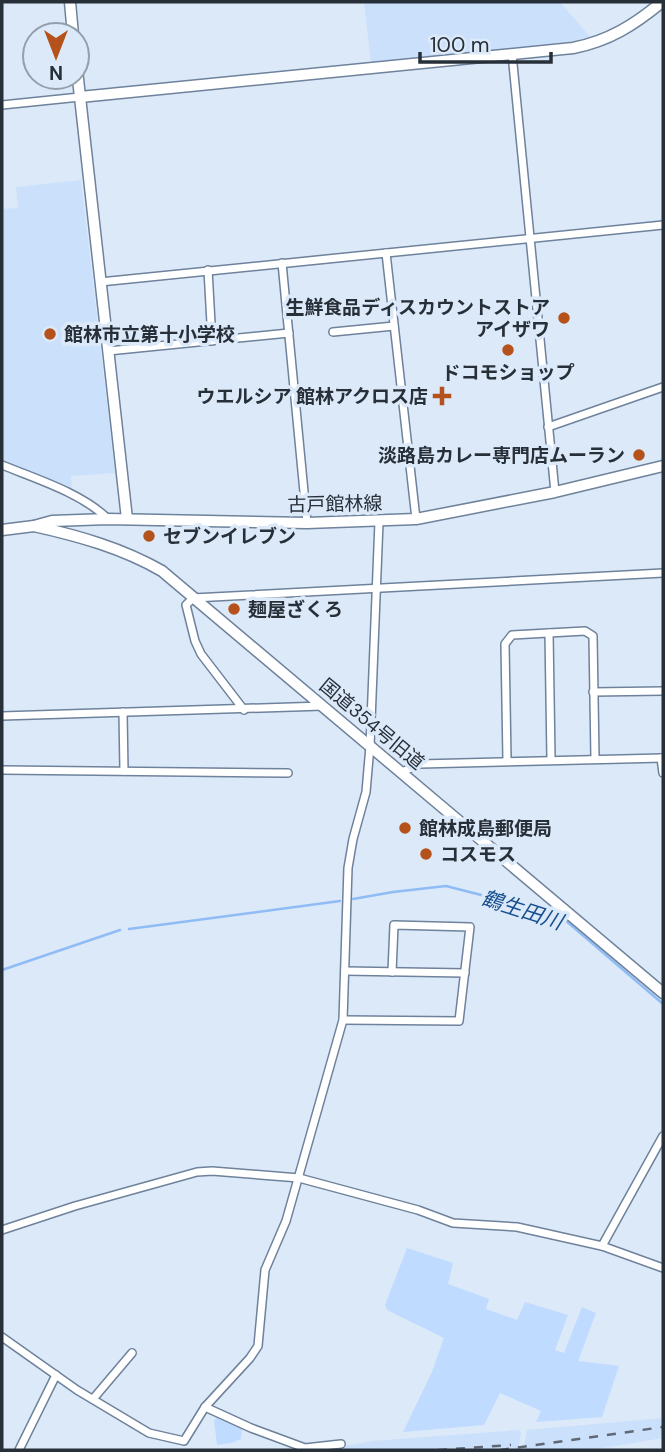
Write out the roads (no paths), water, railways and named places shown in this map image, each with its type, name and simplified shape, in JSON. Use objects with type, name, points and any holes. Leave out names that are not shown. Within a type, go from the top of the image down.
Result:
[{"type":"street","points":[[70,2],[72,21]]},
{"type":"street","points":[[2,105],[573,48],[600,42],[626,29],[662,3]]},
{"type":"street","points":[[512,54],[555,492]]},
{"type":"street","points":[[79,91],[127,519]]},
{"type":"street","points":[[100,282],[663,225]]},
{"type":"street","points":[[386,253],[416,519]]},
{"type":"street","points":[[282,262],[307,523]]},
{"type":"street","points":[[208,270],[212,341]]},
{"type":"street","points":[[333,332],[394,326]]},
{"type":"street","points":[[108,351],[289,333]]},
{"type":"street","points":[[548,427],[663,387]]},
{"type":"street","points":[[2,465],[97,508],[108,519]]},
{"type":"street","name":"古戸館林線","points":[[2,530],[52,522],[108,519],[307,523],[416,519],[555,492],[663,466]]},
{"type":"street","points":[[179,1450],[205,1407],[258,1346],[265,1270],[286,1221],[343,1020],[348,868],[366,792],[370,746],[379,522]]},
{"type":"street","name":"国道354号旧道","points":[[34,526],[125,552],[162,571],[663,993]]},
{"type":"street","points":[[244,710],[198,648],[186,605],[193,597],[663,573]]},
{"type":"street","points":[[507,760],[505,644],[512,635],[585,631],[593,636],[595,758]]},
{"type":"street","points":[[550,633],[551,759]]},
{"type":"street","points":[[593,692],[663,691]]},
{"type":"street","points":[[2,716],[323,706]]},
{"type":"street","points":[[123,712],[124,771]]},
{"type":"street","points":[[402,772],[420,764],[662,758],[663,773]]},
{"type":"street","points":[[2,770],[288,773]]},
{"type":"street","points":[[343,1020],[459,1021],[470,927],[394,925],[392,972]]},
{"type":"street","points":[[345,971],[465,973]]},
{"type":"street","points":[[602,1246],[663,1136]]},
{"type":"street","points":[[2,1230],[75,1206],[197,1172],[212,1171],[299,1178],[418,1210],[453,1223],[517,1227],[602,1246],[663,1268]]},
{"type":"street","points":[[2,1337],[56,1375],[149,1433],[184,1441]]},
{"type":"street","points":[[93,1399],[132,1353]]},
{"type":"street","points":[[19,1450],[56,1375]]},
{"type":"street","points":[[205,1407],[305,1448],[341,1444]]},
{"type":"waterway","name":"鶴生田川","points":[[353,899],[446,886],[524,906],[565,920],[663,1004]]},
{"type":"waterway","name":"鶴生田川","points":[[129,929],[340,901]]},
{"type":"waterway","name":"鶴生田川","points":[[2,970],[120,930]]},
{"type":"railway","points":[[500,1450],[663,1427]]},
{"type":"railway","points":[[438,1450],[511,1445]]},
{"type":"place","name":"生鮮食品ディスカウントストア アイザワ","points":[[564,318]]},
{"type":"place","name":"館林市立第十小学校","points":[[50,334]]},
{"type":"place","name":"ドコモショップ","points":[[508,350]]},
{"type":"place","name":"ウエルシア 館林アクロス店","points":[[442,396]]},
{"type":"place","name":"淡路島カレー専門店ムーラン","points":[[639,455]]},
{"type":"place","name":"セブンイレブン","points":[[149,536]]},
{"type":"place","name":"麺屋ざくろ","points":[[234,609]]},
{"type":"place","name":"館林成島郵便局","points":[[405,828]]},
{"type":"place","name":"コスモス","points":[[426,854]]}]
